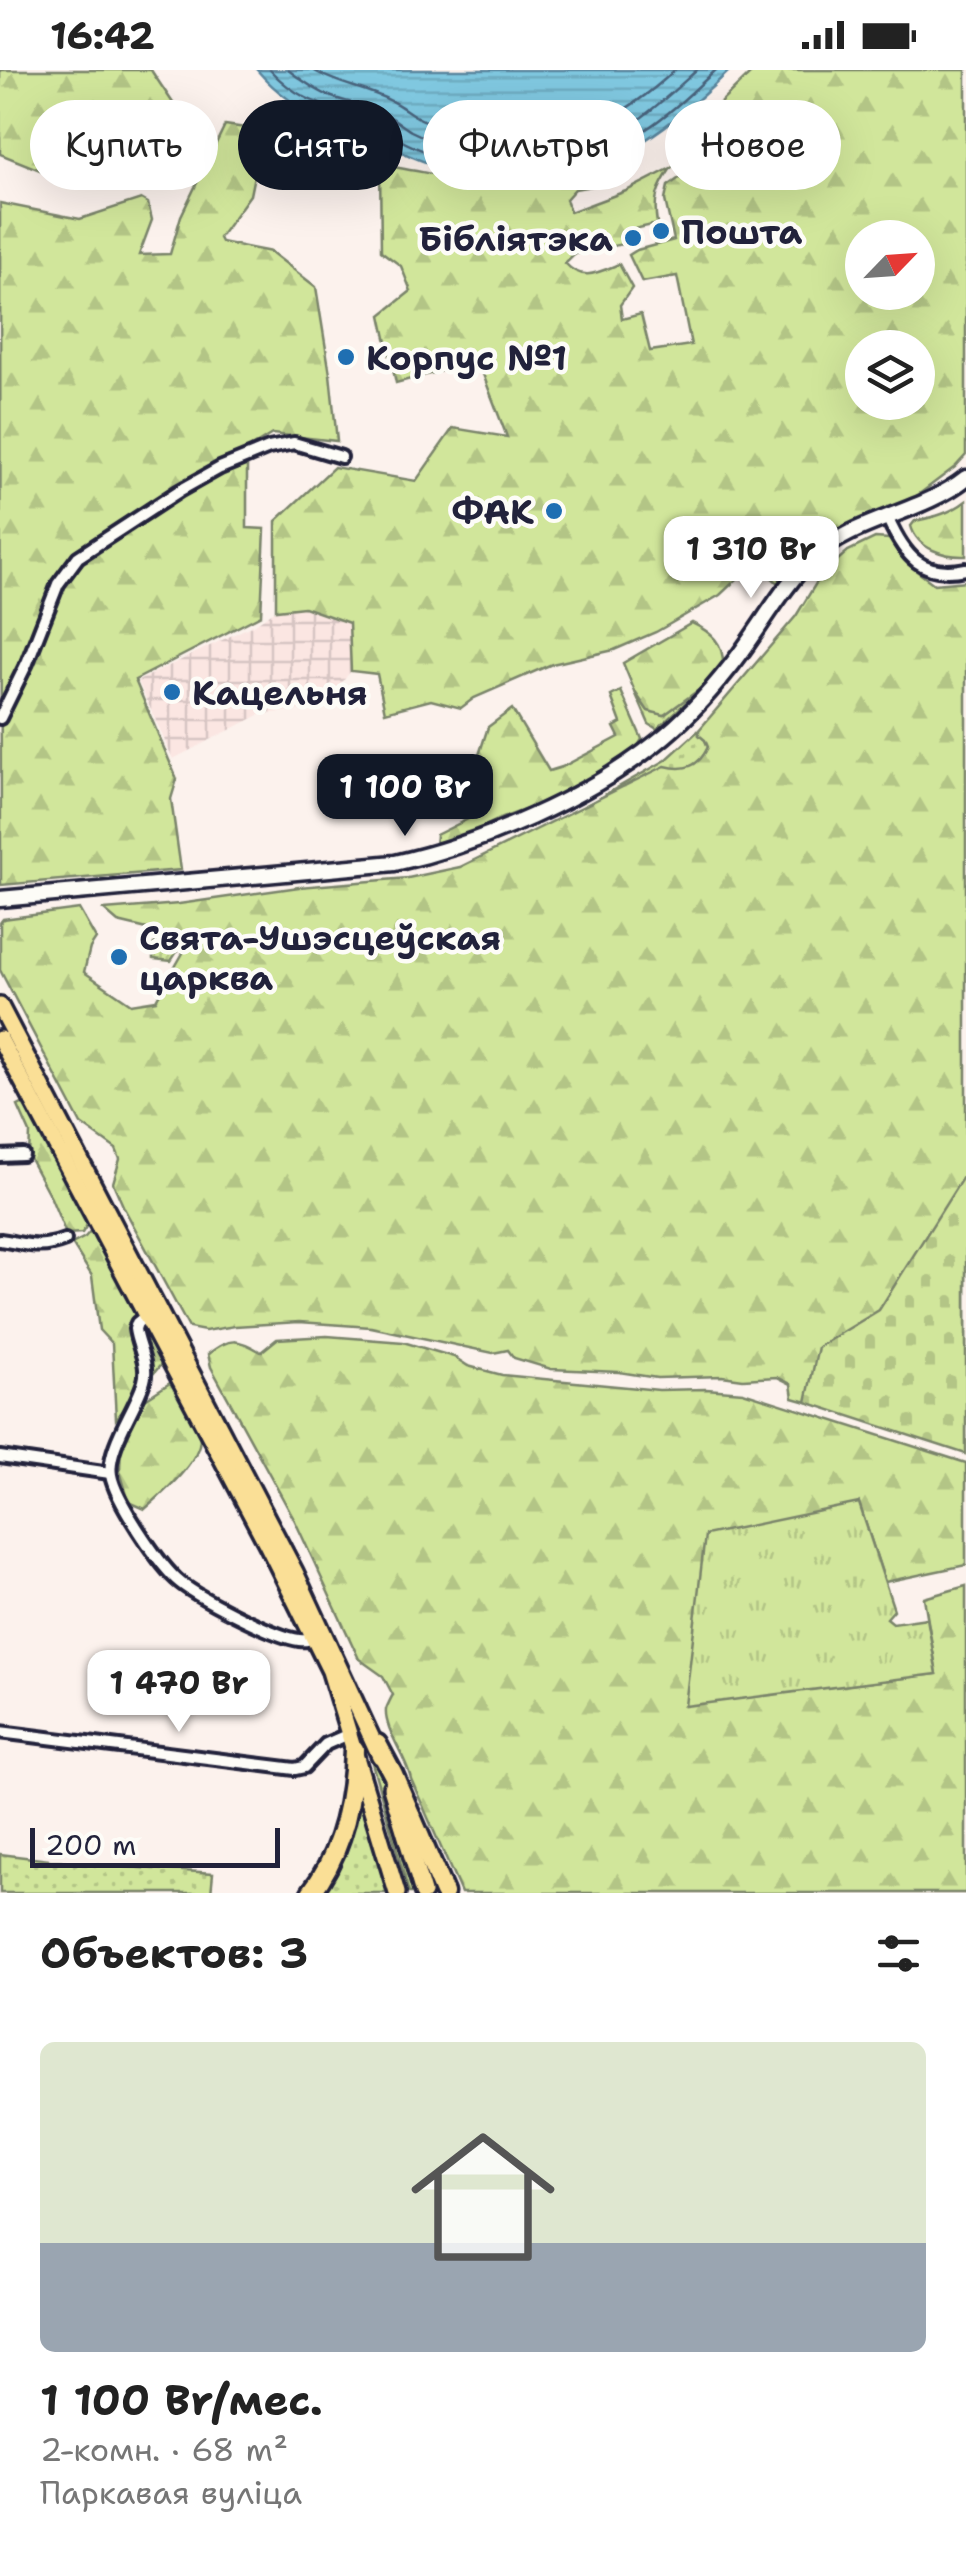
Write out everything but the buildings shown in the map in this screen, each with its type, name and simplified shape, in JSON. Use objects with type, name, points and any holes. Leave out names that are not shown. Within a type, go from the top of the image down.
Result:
[{"type":"highway","points":[[375,1740],[444,1893]]},
{"type":"highway","points":[[311,1893],[329,1866],[340,1839],[350,1798],[351,1742]]},
{"type":"main road","points":[[0,1007],[341,1667],[375,1740],[423,1893]]},
{"type":"main road","points":[[0,1039],[314,1638],[337,1688],[398,1893]]},
{"type":"main road","points":[[351,1742],[375,1740]]},
{"type":"street","points":[[0,718],[58,584],[78,557],[179,491],[220,468],[269,448],[294,443],[341,457]]},
{"type":"street","points":[[0,899],[361,868],[411,860],[462,844],[547,808],[655,744],[698,704],[813,557],[851,534],[941,496],[966,478]]},
{"type":"street","points":[[888,519],[904,547],[926,569],[940,572],[966,568]]},
{"type":"street","points":[[0,1156],[23,1156]]},
{"type":"street","points":[[0,1240],[33,1247],[48,1247],[65,1240]]},
{"type":"street","points":[[147,1315],[137,1322],[135,1329],[144,1362],[144,1383],[121,1432],[110,1473],[116,1490],[148,1545],[176,1580],[232,1613],[279,1633],[294,1639],[314,1638]]},
{"type":"street","points":[[0,1457],[110,1473]]},
{"type":"street","points":[[0,1732],[295,1769],[304,1767],[332,1740],[351,1742]]},
{"type":"shaded area","points":[[304,607],[349,623],[351,671],[322,708],[261,714],[173,759],[138,681],[276,610]]},
{"type":"green space","points":[[0,70],[151,70],[170,100],[30,100],[30,166],[0,154]]},
{"type":"green space","points":[[754,70],[966,70],[966,455],[910,501],[837,534],[806,554],[780,585],[755,562],[720,595],[656,632],[614,650],[552,664],[474,698],[461,708],[431,700],[385,712],[377,674],[351,671],[349,623],[304,607],[276,610],[276,521],[334,467],[416,481],[453,428],[507,437],[478,361],[396,383],[381,315],[411,291],[401,266],[381,251],[380,190],[403,190],[403,169],[423,172],[423,190],[574,190],[566,199],[570,212],[628,190],[645,190],[645,181],[665,171],[657,194],[657,224],[629,230],[623,244],[574,254],[565,263],[584,274],[619,264],[632,288],[620,305],[622,319],[641,314],[650,351],[691,345],[677,276],[642,282],[629,255],[674,240],[665,200],[667,190],[841,190],[841,100],[723,100]]},
{"type":"green space","points":[[225,125],[238,127],[238,190],[251,190],[219,238],[221,242],[271,252],[316,287],[337,441],[272,434],[251,447],[247,458],[247,528],[265,529],[261,615],[135,680],[177,779],[171,799],[181,870],[1,885],[0,203],[80,219],[141,199],[148,203],[152,220],[139,255],[170,254],[194,190],[218,190],[218,139]]},
{"type":"green space","points":[[966,501],[966,556],[933,550],[919,541],[911,526],[915,521],[948,512]]},
{"type":"green space","points":[[875,538],[889,539],[914,569],[934,584],[966,581],[966,1453],[793,1398],[791,1384],[777,1377],[657,1378],[551,1369],[514,1358],[508,1350],[493,1353],[371,1327],[299,1322],[205,1331],[189,1328],[113,1183],[120,1159],[116,1149],[81,1124],[0,970],[3,919],[79,909],[96,939],[84,972],[131,1004],[156,1000],[187,946],[168,934],[118,922],[104,910],[408,878],[460,867],[665,766],[691,766],[708,747],[699,730],[796,616],[821,575],[848,551]]},
{"type":"green space","points":[[692,623],[715,639],[723,665],[704,686],[664,715],[648,711],[623,663]]},
{"type":"green space","points":[[704,686],[657,729],[649,724],[635,692],[648,711],[664,715]]},
{"type":"green space","points":[[621,691],[642,739],[634,753],[558,798],[435,845],[436,835],[474,816],[484,800],[481,784],[488,775],[479,755],[488,727],[512,709],[549,771],[619,737],[614,727],[621,723],[611,696]]},
{"type":"green space","points":[[699,730],[708,747],[693,765],[576,811],[666,760]]},
{"type":"green space","points":[[161,938],[180,947],[171,961],[153,959],[153,945]]},
{"type":"green space","points":[[30,1100],[89,1222],[82,1233],[66,1234],[29,1157],[30,1133],[18,1106]]},
{"type":"green space","points":[[966,1172],[966,1454],[806,1402],[818,1347],[879,1310]]},
{"type":"green space","points":[[93,1228],[163,1362],[116,1419],[112,1344],[99,1330],[92,1276],[72,1244]]},
{"type":"green space","points":[[327,1336],[403,1342],[502,1375],[659,1390],[743,1392],[966,1463],[966,1565],[885,1582],[859,1503],[685,1705],[937,1674],[924,1598],[966,1586],[966,1893],[461,1893],[388,1726],[386,1710],[393,1695],[383,1676],[359,1659],[295,1521],[211,1367],[208,1354],[228,1342],[246,1344],[261,1352],[277,1339]]},
{"type":"green space","points":[[173,1381],[194,1419],[200,1442],[181,1474],[145,1509],[129,1502],[120,1471],[121,1438],[139,1403]]},
{"type":"green space","points":[[859,1503],[894,1610],[887,1618],[893,1623],[927,1618],[937,1674],[685,1706],[705,1535]]},
{"type":"green space","points":[[367,1745],[374,1745],[416,1893],[409,1893]]},
{"type":"green space","points":[[356,1780],[389,1893],[317,1893]]},
{"type":"green space","points":[[0,1854],[213,1873],[211,1893],[0,1893]]},
{"type":"water","points":[[257,70],[730,70],[699,100],[665,100],[665,126],[645,140],[645,100],[423,100],[423,161],[403,153],[403,100],[292,100]]},
{"type":"place","name":"Пошта","points":[[661,231]]},
{"type":"place","name":"Бібліятэка","points":[[633,238]]},
{"type":"place","name":"Корпус №1","points":[[346,357]]},
{"type":"place","name":"ФАК","points":[[554,511]]},
{"type":"place","name":"Кацельня","points":[[172,692]]},
{"type":"place","name":"Свята-Ушэсцеўская царква","points":[[119,957]]}]
